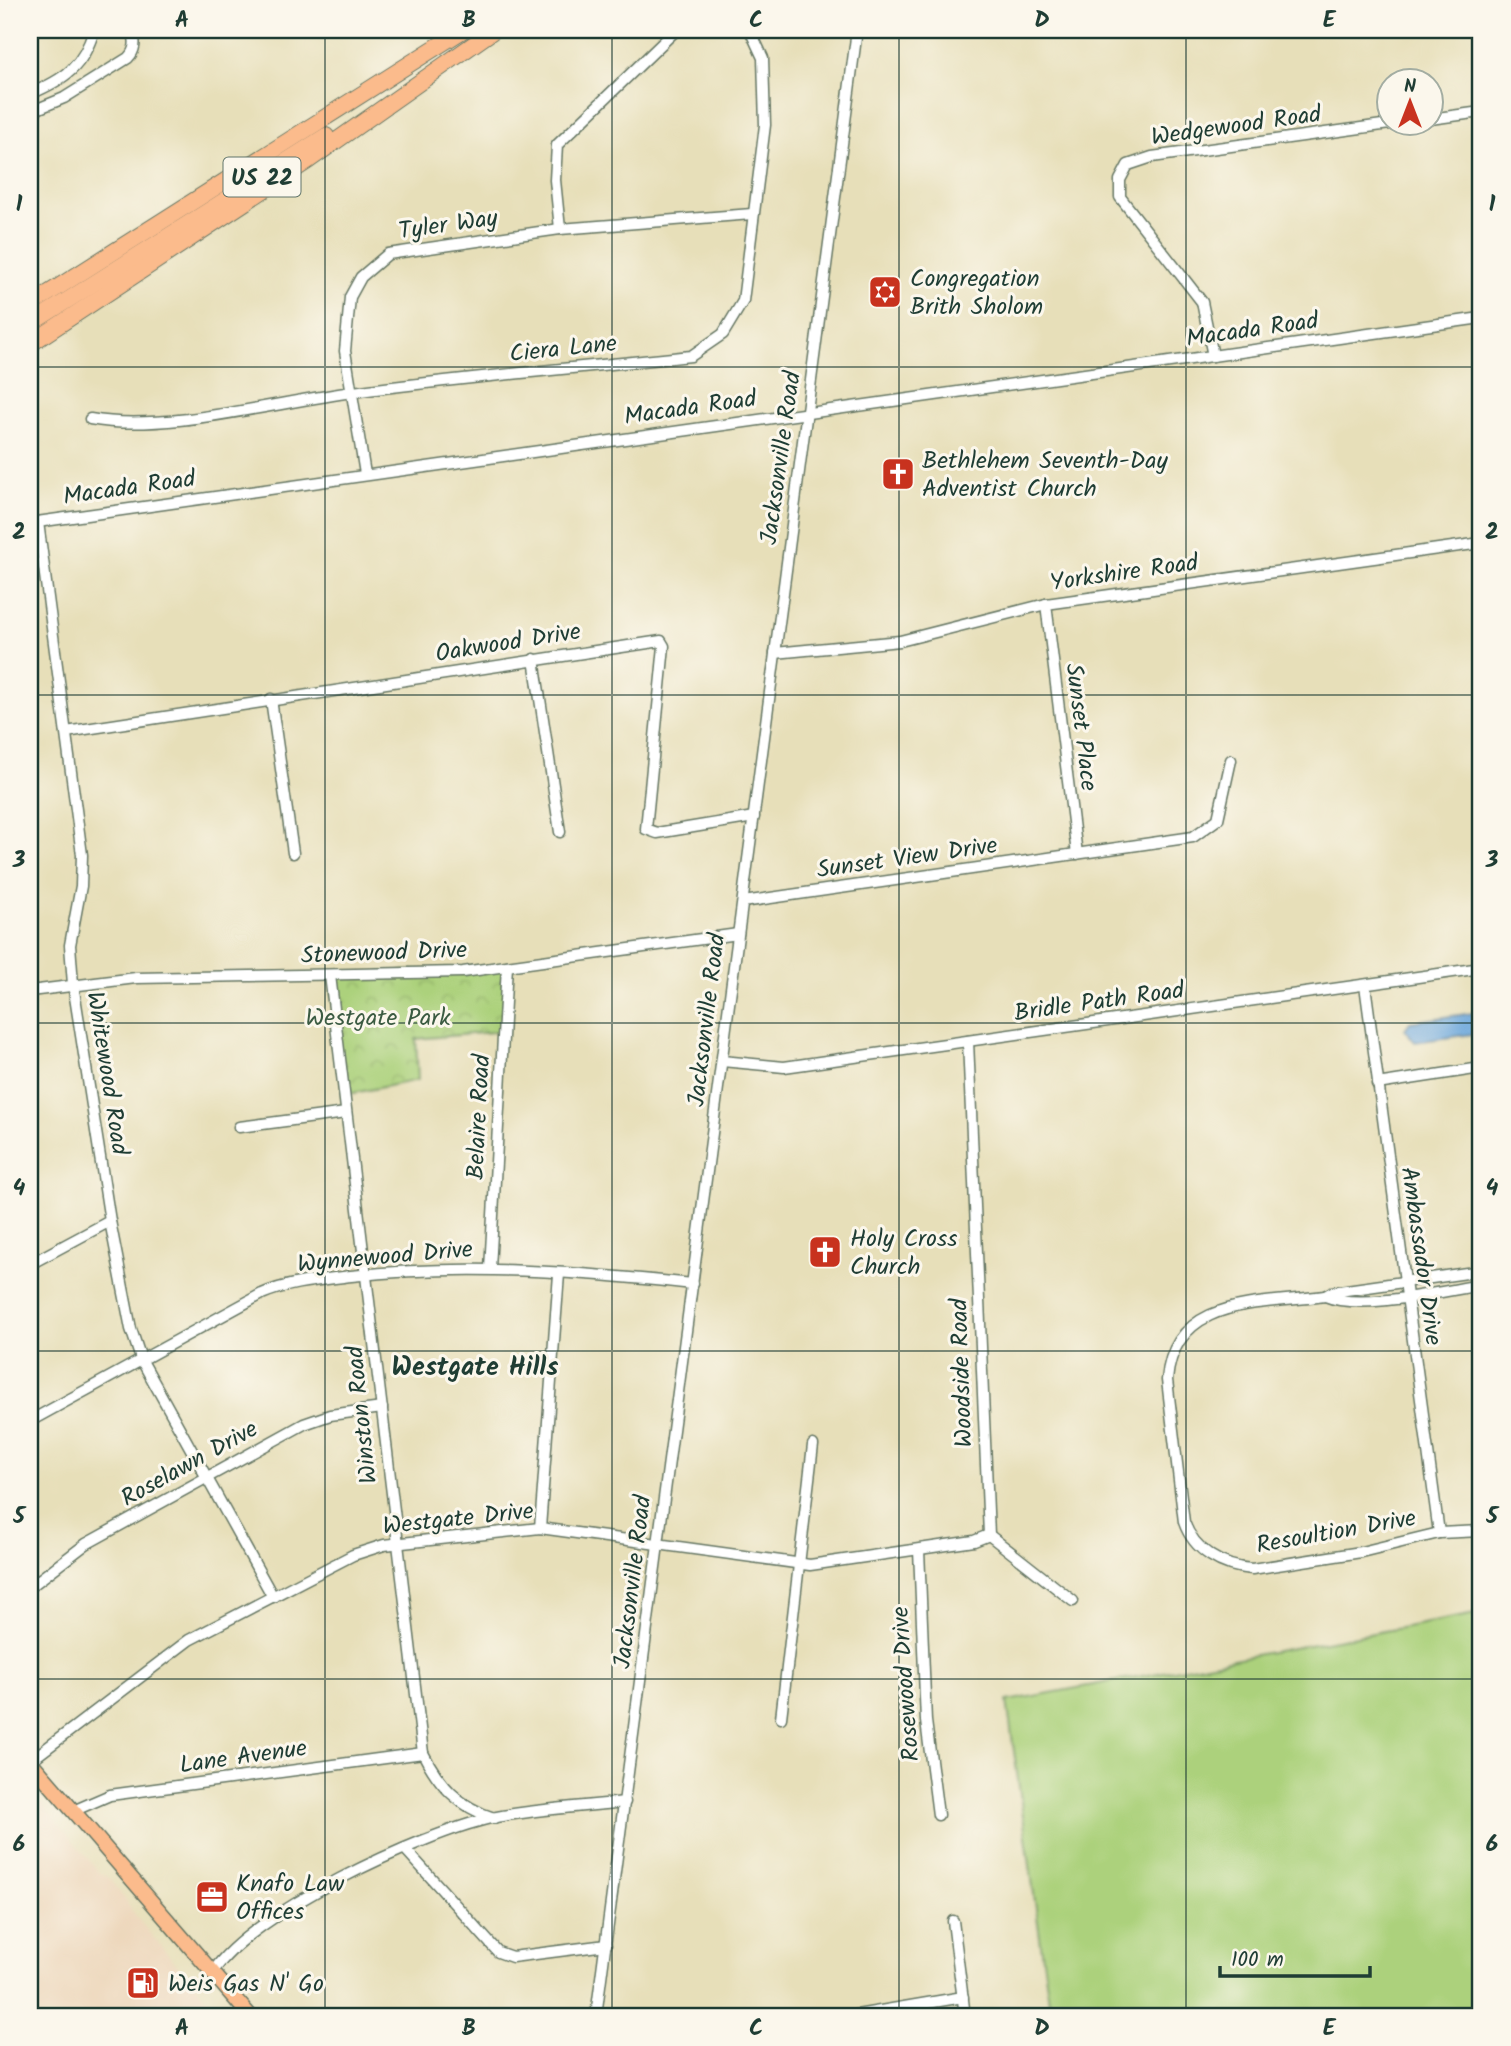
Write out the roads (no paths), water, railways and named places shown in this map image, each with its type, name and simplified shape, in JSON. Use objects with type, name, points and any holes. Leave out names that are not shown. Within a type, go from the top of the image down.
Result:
[{"type":"highway","name":"US 22","points":[[30,305],[463,30]]},
{"type":"highway","name":"US 22","points":[[30,324],[493,30]]},
{"type":"highway","points":[[30,344],[309,160],[493,30]]},
{"type":"main road","points":[[30,1761],[250,2016]]},
{"type":"street","points":[[30,94],[63,78],[78,65],[88,51],[94,30]]},
{"type":"street","points":[[30,112],[64,98],[128,58],[133,52],[135,39],[132,30]]},
{"type":"street","points":[[560,229],[555,180],[557,145],[676,30]]},
{"type":"street","name":"Ciera Lane","points":[[90,419],[119,424],[217,413],[352,392],[691,356],[723,334],[743,301],[765,125],[762,58],[750,30]]},
{"type":"street","name":"Jacksonville Road","points":[[597,2016],[857,30]]},
{"type":"street","points":[[1444,117],[1481,112]]},
{"type":"street","name":"Wedgewood Road","points":[[1213,356],[1199,297],[1120,197],[1120,180],[1128,165],[1152,157],[1374,126]]},
{"type":"street","name":"Tyler Way","points":[[365,474],[345,351],[350,297],[361,278],[388,254],[560,229],[752,214]]},
{"type":"street","name":"Macada Road","points":[[34,522],[1481,318]]},
{"type":"street","name":"Whitewood Road","points":[[34,522],[66,732],[83,870],[70,945],[73,984],[110,1221],[131,1329],[141,1359],[273,1597]]},
{"type":"street","name":"Yorkshire Road","points":[[775,653],[900,641],[1046,604],[1481,543]]},
{"type":"street","name":"Sunset Place","points":[[1046,604],[1077,854]]},
{"type":"street","name":"Oakwood Drive","points":[[66,732],[661,641],[664,646],[646,829],[657,833],[754,817]]},
{"type":"street","points":[[534,659],[560,832]]},
{"type":"street","points":[[271,699],[292,853]]},
{"type":"street","name":"Sunset View Drive","points":[[743,902],[1193,837],[1218,819],[1231,760]]},
{"type":"street","name":"Stonewood Drive","points":[[30,991],[136,978],[463,972],[738,934]]},
{"type":"street","name":"Belaire Road","points":[[490,1269],[507,966]]},
{"type":"street","name":"Bridle Path Road","points":[[722,1062],[784,1067],[1481,968]]},
{"type":"street","name":"Winston Road","points":[[330,975],[368,1274],[396,1543],[423,1753],[430,1769],[455,1799],[469,1809],[494,1818]]},
{"type":"street","name":"Ambassador Drive","points":[[1365,985],[1439,1533]]},
{"type":"street","name":"Woodside Road","points":[[968,1041],[989,1535]]},
{"type":"street","points":[[1377,1083],[1481,1068]]},
{"type":"street","points":[[239,1127],[346,1113]]},
{"type":"street","points":[[30,1264],[110,1221]]},
{"type":"street","name":"Wynnewood Drive","points":[[30,1421],[272,1290],[296,1283],[368,1274],[490,1269],[693,1284]]},
{"type":"street","name":"Resoultion Drive","points":[[1325,1296],[1332,1292],[1481,1271]]},
{"type":"street","points":[[540,1528],[559,1274]]},
{"type":"street","name":"Resoultion Drive","points":[[1481,1285],[1356,1302],[1325,1296],[1214,1311],[1192,1325],[1177,1340],[1170,1357],[1167,1380],[1186,1527],[1194,1541],[1212,1557],[1235,1567],[1252,1569],[1362,1552],[1439,1533],[1481,1531]]},
{"type":"street","name":"Roselawn Drive","points":[[30,1587],[86,1544],[316,1419],[382,1408]]},
{"type":"street","points":[[781,1718],[802,1564],[813,1445]]},
{"type":"street","name":"Westgate Drive","points":[[30,1761],[167,1654],[353,1555],[396,1543],[540,1528],[802,1564],[833,1563],[919,1550],[974,1541],[989,1535]]},
{"type":"street","points":[[989,1535],[1073,1601]]},
{"type":"street","name":"Rosewood Drive","points":[[919,1550],[926,1721],[938,1815]]},
{"type":"street","name":"Lane Avenue","points":[[73,1811],[110,1795],[423,1753]]},
{"type":"street","points":[[213,1972],[222,1957],[280,1913],[340,1878],[406,1850],[494,1818],[625,1802]]},
{"type":"street","points":[[406,1850],[498,1952],[512,1957],[606,1945]]},
{"type":"street","points":[[953,1921],[965,2016]]},
{"type":"street","points":[[851,2016],[963,1997]]},
{"type":"water","points":[[1481,1012],[1481,1033],[1415,1042],[1405,1029],[1410,1022]]},
{"type":"place","name":"Congregation Brith Sholom","points":[[885,292]]},
{"type":"place","name":"Bethlehem Seventh-Day Adventist Church","points":[[898,474]]},
{"type":"place","name":"Holy Cross Church","points":[[825,1252]]},
{"type":"place","name":"Knafo Law Offices","points":[[212,1897]]},
{"type":"place","name":"Weis Gas N' Go","points":[[143,1983]]},
{"type":"district","name":"Westgate Hills","points":[[475,1366]]},
{"type":"park label","name":"Westgate Park","points":[[378,1017]]}]
